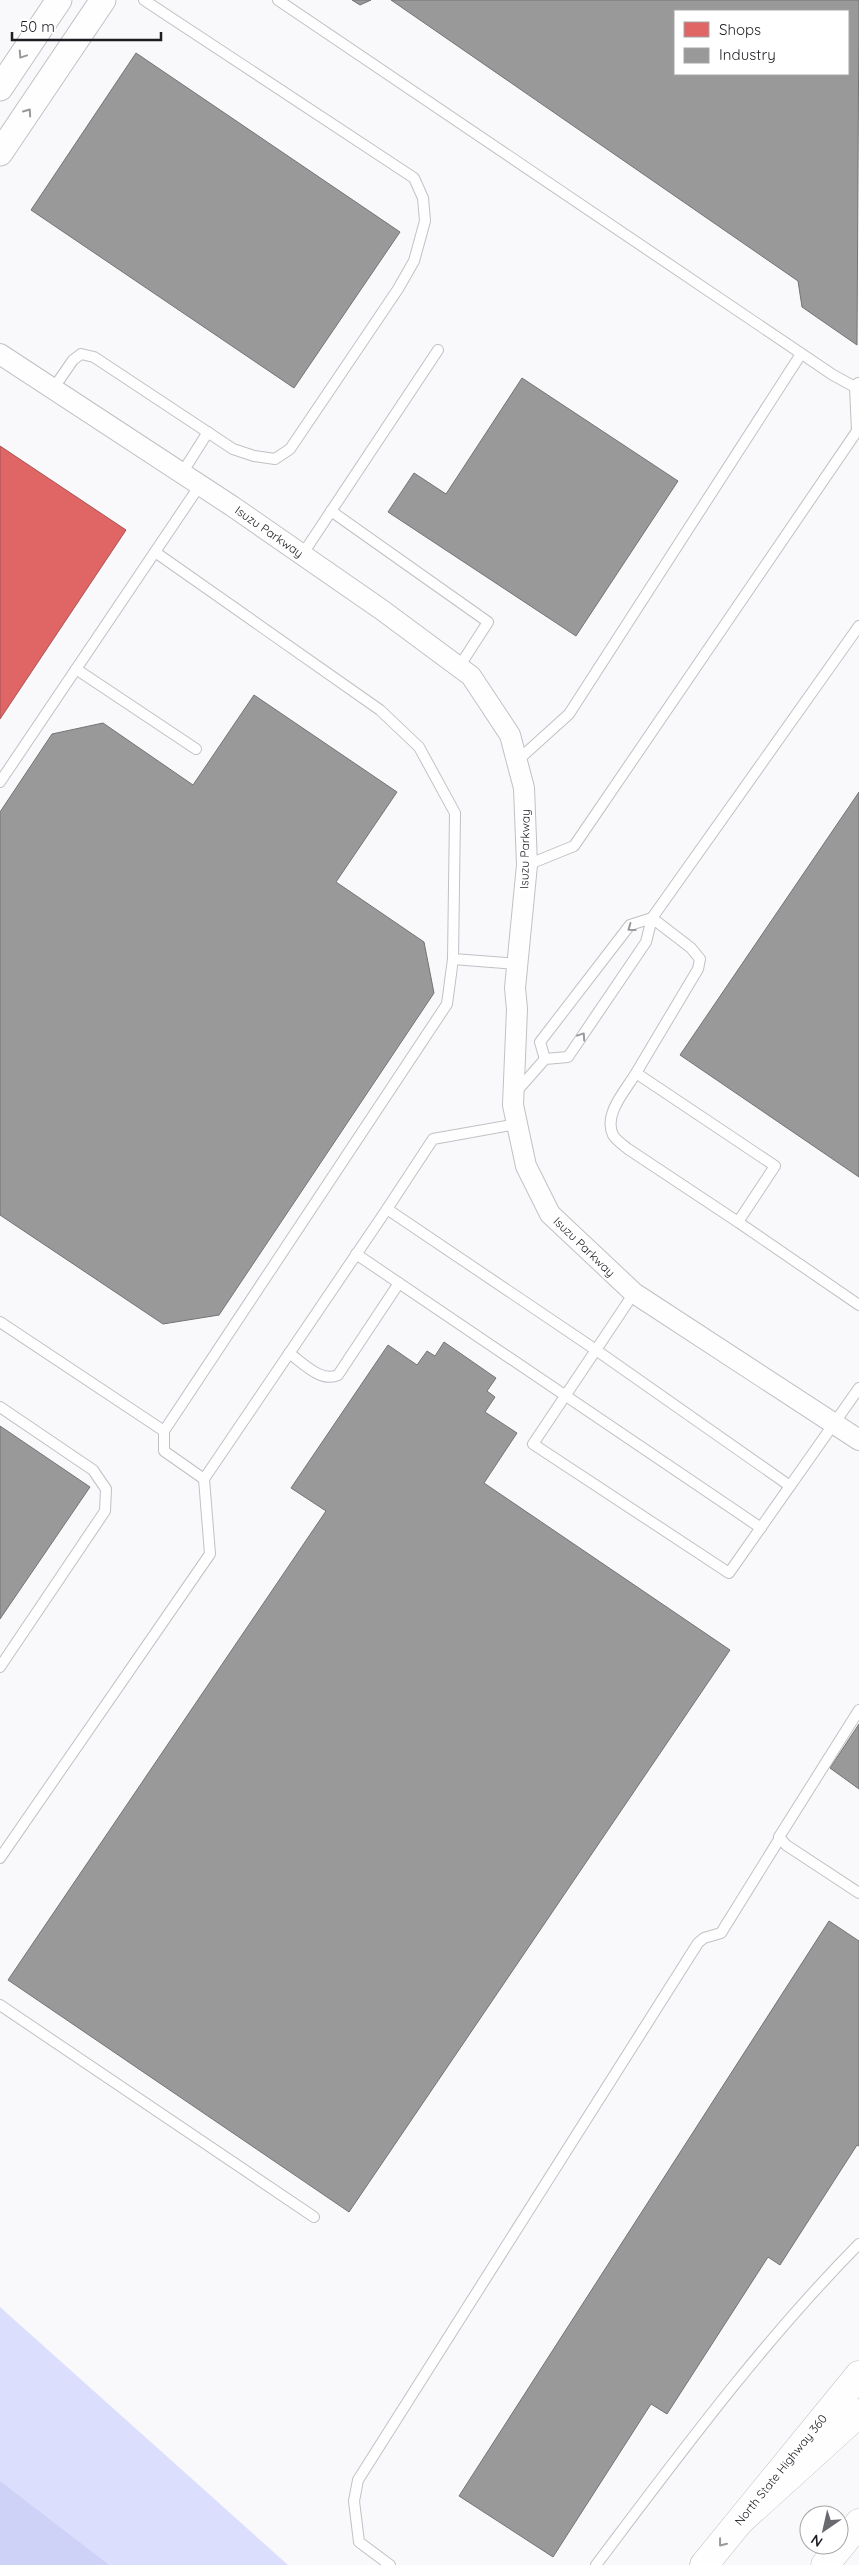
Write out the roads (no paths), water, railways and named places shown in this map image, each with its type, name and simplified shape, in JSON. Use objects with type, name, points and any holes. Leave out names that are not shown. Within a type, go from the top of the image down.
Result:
[{"type":"main road","name":"North State Highway 360","points":[[704,2565],[859,2375]]},
{"type":"main road","points":[[740,2520],[859,2413]]},
{"type":"main road","points":[[825,2565],[859,2523]]},
{"type":"street","points":[[0,88],[59,0]]},
{"type":"street","points":[[0,153],[103,0]]},
{"type":"street","name":"Isuzu Parkway","points":[[0,354],[200,485],[302,555],[471,676],[510,736],[524,788],[527,865],[518,964],[514,1095],[517,1124],[526,1166],[550,1214],[634,1293],[859,1440]]},
{"type":"lane","points":[[53,389],[73,360],[81,354],[94,357],[233,449],[254,456],[275,459],[290,448],[398,289],[414,261],[425,221],[423,198],[414,178],[144,0]]},
{"type":"lane","points":[[278,0],[801,354],[833,375],[857,384],[857,431],[574,846],[527,865]]},
{"type":"lane","points":[[302,555],[438,350]]},
{"type":"lane","points":[[517,761],[569,714],[801,354]]},
{"type":"lane","points":[[182,473],[208,432]]},
{"type":"lane","points":[[0,782],[200,485]]},
{"type":"lane","points":[[331,511],[488,622],[459,667]]},
{"type":"lane","points":[[155,552],[380,710],[419,747],[455,813],[453,959],[447,1004],[164,1431],[164,1451],[204,1479]]},
{"type":"lane","points":[[514,1095],[545,1059],[568,1057],[646,942],[652,918],[859,626]]},
{"type":"lane","points":[[76,669],[196,749]]},
{"type":"lane","points":[[545,1059],[540,1042],[546,1034],[630,925],[652,918]]},
{"type":"lane","points":[[652,918],[691,948],[700,959],[698,969],[613,1111],[610,1124],[614,1136],[628,1149],[859,1305]]},
{"type":"lane","points":[[453,959],[518,964]]},
{"type":"lane","points":[[636,1073],[775,1166],[738,1222]]},
{"type":"lane","points":[[0,1858],[210,1554],[204,1479],[433,1139],[517,1124]]},
{"type":"lane","points":[[387,1209],[596,1350],[790,1486]]},
{"type":"lane","points":[[356,1254],[761,1528]]},
{"type":"lane","points":[[289,1354],[323,1377],[331,1378],[338,1375],[399,1283]]},
{"type":"lane","points":[[634,1293],[534,1444],[729,1573],[859,1388]]},
{"type":"lane","points":[[0,1322],[164,1431]]},
{"type":"lane","points":[[0,1406],[94,1470],[106,1489],[105,1511],[0,1667]]},
{"type":"lane","points":[[390,2565],[359,2542],[354,2501],[358,2480],[698,1943],[704,1938],[721,1933],[859,1710]]},
{"type":"lane","points":[[780,1838],[786,1845],[859,1893]]},
{"type":"lane","points":[[0,2005],[314,2217]]},
{"type":"lane","points":[[596,2565],[706,2421],[820,2284],[859,2244]]}]
